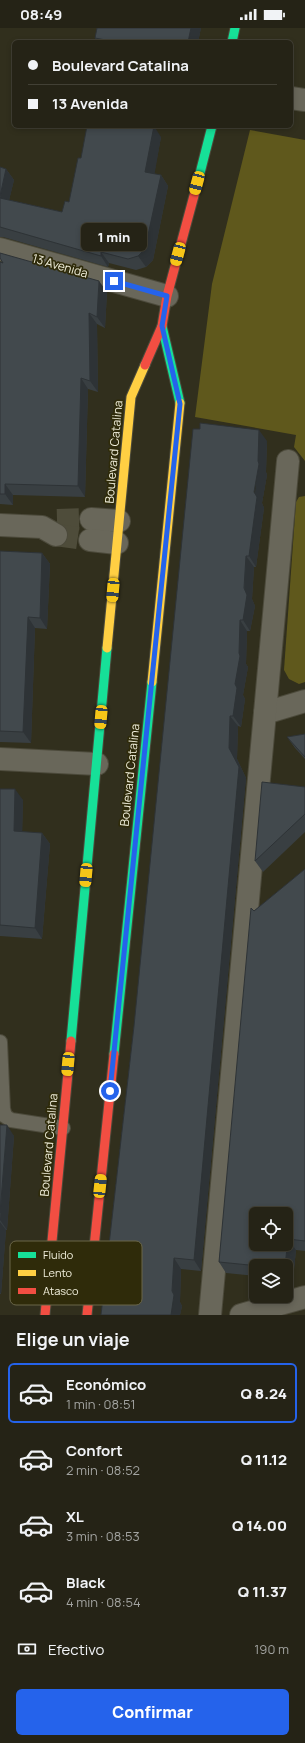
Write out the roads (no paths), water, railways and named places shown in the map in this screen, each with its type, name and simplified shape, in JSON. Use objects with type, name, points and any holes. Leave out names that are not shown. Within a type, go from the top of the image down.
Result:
[{"type":"street","points":[[232,40],[235,28]]},
{"type":"street","points":[[293,98],[305,100]]},
{"type":"street","points":[[162,326],[167,296],[211,128]]},
{"type":"street","name":"13 Avenida","points":[[0,249],[167,296]]},
{"type":"street","name":"Boulevard Catalina","points":[[51,1241],[131,397],[162,326]]},
{"type":"street","name":"Boulevard Catalina","points":[[94,1241],[180,404],[162,326]]},
{"type":"street","points":[[210,1315],[288,461]]},
{"type":"street","points":[[117,543],[91,529],[119,521]]},
{"type":"street","points":[[0,525],[52,527]]},
{"type":"street","points":[[264,713],[305,701]]},
{"type":"street","points":[[0,759],[97,764]]},
{"type":"street","points":[[241,1315],[305,1297]]},
{"type":"street","name":"Boulevard Catalina","points":[[44,1315],[45,1305]]},
{"type":"street","name":"Boulevard Catalina","points":[[86,1315],[87,1305]]},
{"type":"lane","points":[[0,1042],[3,1110],[5,1116],[11,1120],[62,1128]]},
{"type":"tunnel","points":[[57,520],[91,519]]},
{"type":"tunnel","points":[[56,535],[90,540]]}]
